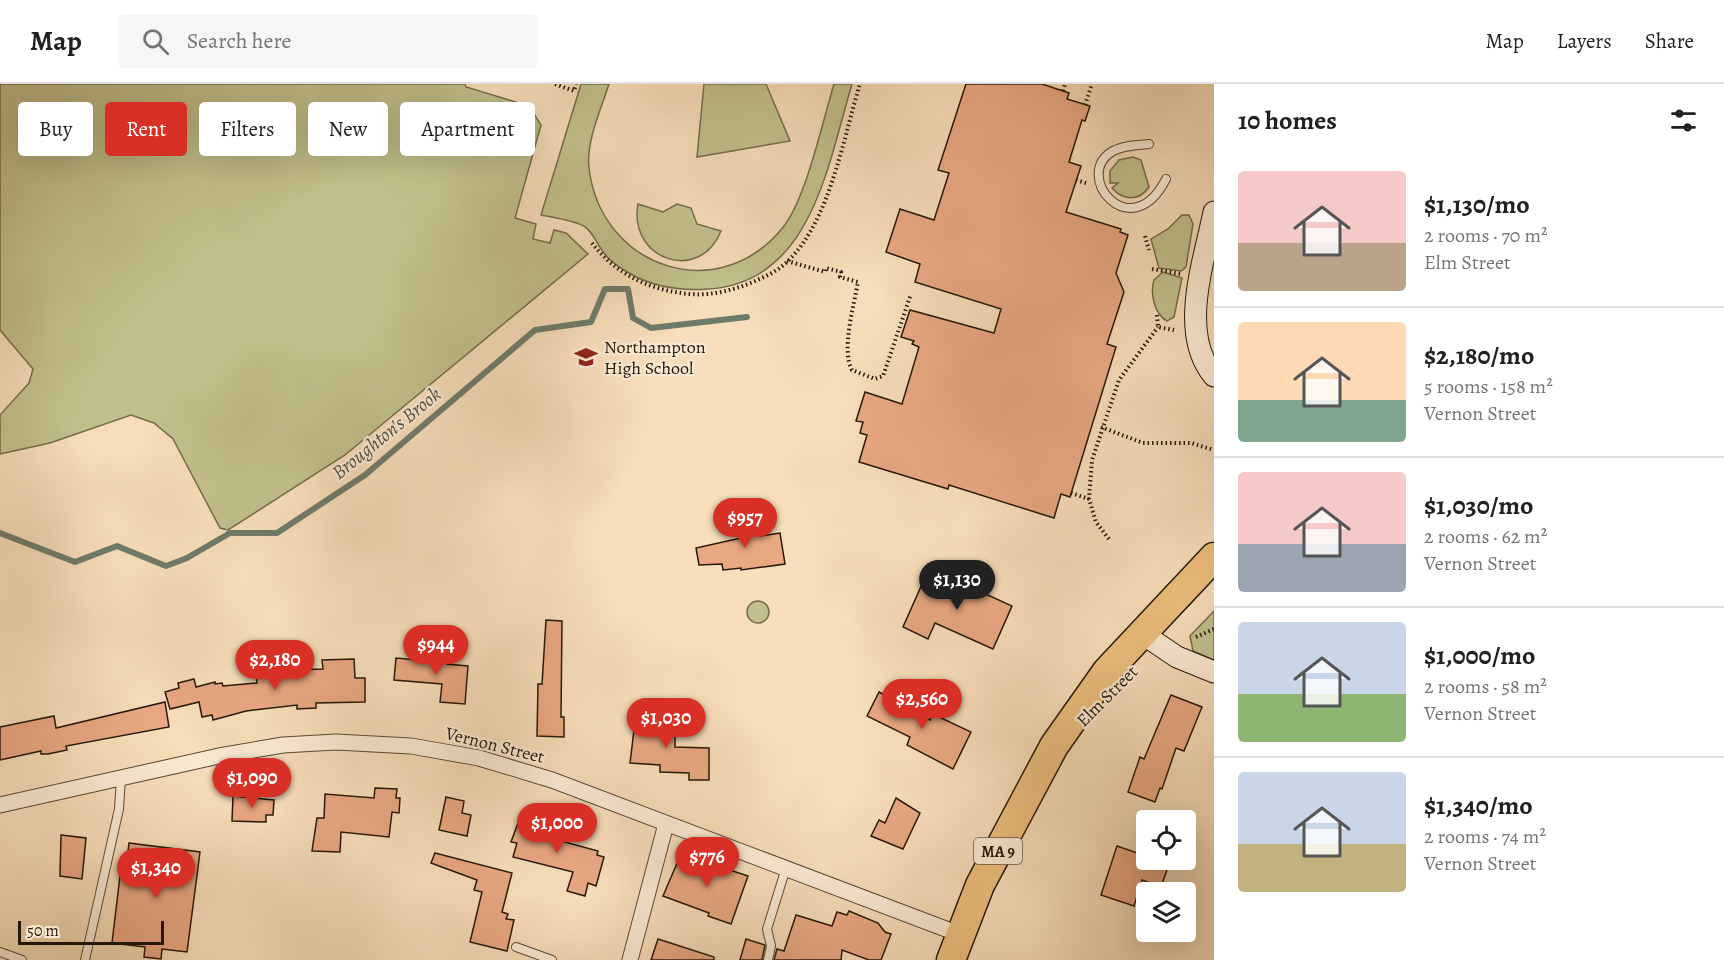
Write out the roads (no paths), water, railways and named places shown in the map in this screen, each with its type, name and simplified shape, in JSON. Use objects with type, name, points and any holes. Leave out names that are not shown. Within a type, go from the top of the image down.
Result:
[{"type":"highway","name":"MA 9","points":[[1150,638],[1214,557]]},
{"type":"highway","name":"MA 9","points":[[1150,638],[1214,577]]},
{"type":"highway","name":"Elm Street","points":[[955,947],[980,885],[1054,746],[1107,671],[1150,638]]},
{"type":"main road","points":[[1214,212],[1198,294],[1196,333],[1200,355],[1214,376]]},
{"type":"main road","points":[[1150,638],[1194,666],[1214,672]]},
{"type":"street","name":"Vernon Street","points":[[0,805],[283,745],[336,742],[411,746],[479,758],[552,780],[786,868],[955,947]]},
{"type":"street","points":[[630,960],[666,824]]},
{"type":"lane","points":[[1149,144],[1120,148],[1106,156],[1099,172],[1102,190],[1113,203],[1135,208],[1152,201],[1166,179]]},
{"type":"lane","points":[[85,960],[119,809],[121,778]]},
{"type":"lane","points":[[768,960],[771,946],[767,929],[786,868]]},
{"type":"lane","points":[[516,947],[552,960]]},
{"type":"lane","points":[[0,952],[22,960]]},
{"type":"waterway","name":"Broughton's Brook","points":[[0,533],[75,562],[117,546],[166,566],[187,558],[230,533],[277,533],[365,475],[535,330],[591,322],[605,289],[628,289],[633,318],[651,328],[747,317]]},
{"type":"place","name":"Northampton High School","points":[[586,357]]}]
